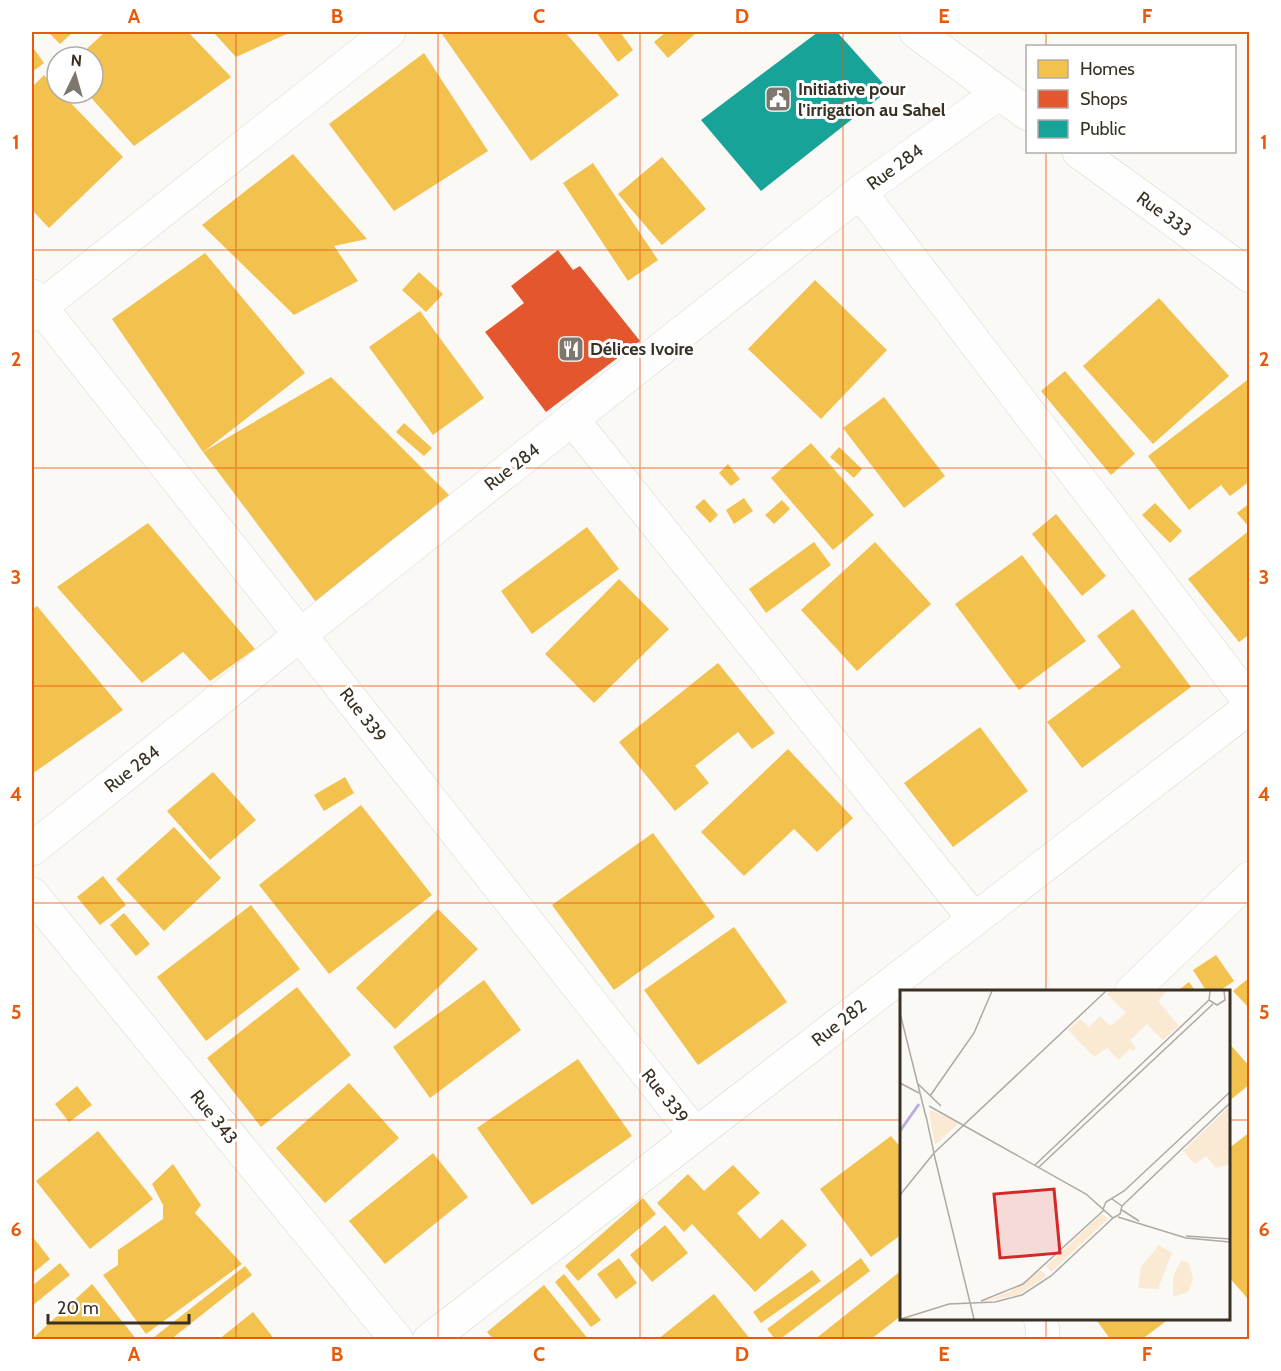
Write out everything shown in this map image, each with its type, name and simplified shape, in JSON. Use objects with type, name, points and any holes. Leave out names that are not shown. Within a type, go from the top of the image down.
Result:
[{"type":"street","points":[[34,305],[388,32]]},
{"type":"street","points":[[916,32],[1026,113]]},
{"type":"street","name":"Rue 284","points":[[32,849],[860,192],[999,93]]},
{"type":"street","name":"Rue 333","points":[[1080,153],[1250,276]]},
{"type":"street","points":[[860,192],[1250,702]]},
{"type":"street","name":"Rue 339","points":[[34,305],[300,635],[695,1134]]},
{"type":"street","points":[[572,419],[974,919]]},
{"type":"street","name":"Rue 282","points":[[429,1340],[1250,707]]},
{"type":"street","points":[[1133,990],[1250,878]]},
{"type":"street","name":"Rue 343","points":[[32,894],[397,1340]]},
{"type":"street","points":[[1040,1320],[1042,1340]]},
{"type":"building: Homes","points":[[48,32],[73,32],[60,44]]},
{"type":"building: Homes","points":[[105,32],[188,32],[231,77],[134,146],[98,105],[105,105],[105,45],[91,45]]},
{"type":"building: Homes","points":[[213,32],[291,32],[236,57]]},
{"type":"building: Homes","points":[[445,32],[565,32],[619,95],[531,161],[442,34]]},
{"type":"building: Homes","points":[[596,32],[620,32],[633,50],[618,62]]},
{"type":"building: Homes","points":[[666,32],[697,32],[668,58],[654,42]]},
{"type":"building: Homes","points":[[32,46],[44,63],[32,72]]},
{"type":"building: Homes","points":[[424,53],[488,151],[394,211],[329,124]]},
{"type":"building: Homes","points":[[44,75],[45,105],[73,105],[123,157],[49,228],[32,210],[32,87]]},
{"type":"building: Homes","points":[[293,154],[367,239],[334,246],[358,281],[294,315],[202,225]]},
{"type":"building: Homes","points":[[662,157],[706,209],[662,245],[618,194]]},
{"type":"building: Homes","points":[[593,163],[658,260],[628,281],[563,183]]},
{"type":"building: Homes","points":[[205,253],[305,373],[203,452],[112,319]]},
{"type":"building: Homes","points":[[419,272],[443,294],[426,312],[402,290]]},
{"type":"building: Homes","points":[[815,280],[887,350],[821,419],[748,349]]},
{"type":"building: Homes","points":[[1159,298],[1229,376],[1153,444],[1083,366]]},
{"type":"building: Homes","points":[[420,311],[484,398],[433,435],[369,347]]},
{"type":"building: Homes","points":[[1065,371],[1135,454],[1111,475],[1041,391]]},
{"type":"building: Homes","points":[[331,377],[455,501],[316,602],[203,452]]},
{"type":"building: Homes","points":[[1250,378],[1250,481],[1230,496],[1221,485],[1189,510],[1148,456]]},
{"type":"building: Homes","points":[[884,397],[945,476],[904,508],[843,428]]},
{"type":"building: Homes","points":[[404,423],[432,448],[424,456],[396,432]]},
{"type":"building: Homes","points":[[811,443],[874,515],[833,550],[771,478]]},
{"type":"building: Homes","points":[[839,447],[862,469],[854,478],[830,457]]},
{"type":"building: Homes","points":[[728,464],[740,479],[731,486],[719,473]]},
{"type":"building: Homes","points":[[744,498],[753,511],[734,524],[726,510]]},
{"type":"building: Homes","points":[[704,499],[718,515],[710,523],[695,507]]},
{"type":"building: Homes","points":[[782,500],[790,509],[774,524],[765,515]]},
{"type":"building: Homes","points":[[1155,503],[1182,531],[1170,543],[1142,515]]},
{"type":"building: Homes","points":[[1250,503],[1250,528],[1237,513]]},
{"type":"building: Homes","points":[[1056,514],[1106,576],[1082,596],[1032,534]]},
{"type":"building: Homes","points":[[148,523],[255,649],[210,681],[183,652],[142,683],[57,587]]},
{"type":"building: Homes","points":[[587,527],[619,569],[532,634],[501,591]]},
{"type":"building: Homes","points":[[1250,530],[1250,634],[1239,642],[1188,579]]},
{"type":"building: Homes","points":[[814,542],[831,565],[766,613],[749,589]]},
{"type":"building: Homes","points":[[875,542],[931,604],[857,671],[801,610]]},
{"type":"building: Homes","points":[[1022,555],[1086,641],[1019,690],[955,604]]},
{"type":"building: Homes","points":[[619,579],[669,629],[594,703],[545,654]]},
{"type":"building: Homes","points":[[37,606],[123,710],[32,774],[32,610]]},
{"type":"building: Homes","points":[[1133,609],[1191,687],[1082,768],[1047,722],[1121,667],[1097,636]]},
{"type":"building: Homes","points":[[718,663],[775,733],[752,749],[738,732],[695,766],[709,783],[675,811],[619,742]]},
{"type":"building: Homes","points":[[980,727],[1028,791],[953,847],[904,783]]},
{"type":"building: Homes","points":[[788,749],[853,818],[817,852],[794,829],[744,876],[701,832]]},
{"type":"building: Homes","points":[[213,772],[256,820],[210,860],[167,811]]},
{"type":"building: Homes","points":[[345,777],[354,793],[324,811],[314,795]]},
{"type":"building: Homes","points":[[361,805],[432,895],[329,974],[259,885]]},
{"type":"building: Homes","points":[[174,827],[221,878],[164,931],[116,879]]},
{"type":"building: Homes","points":[[653,833],[715,917],[614,990],[552,905]]},
{"type":"building: Homes","points":[[103,876],[126,905],[100,925],[77,897]]},
{"type":"building: Homes","points":[[251,905],[300,969],[206,1041],[157,977]]},
{"type":"building: Homes","points":[[438,909],[478,949],[395,1029],[356,988]]},
{"type":"building: Homes","points":[[124,913],[150,944],[136,956],[110,925]]},
{"type":"building: Homes","points":[[734,927],[787,1002],[698,1065],[644,990]]},
{"type":"building: Homes","points":[[1216,955],[1234,981],[1221,990],[1206,990],[1193,970]]},
{"type":"building: Homes","points":[[1250,977],[1250,1009],[1233,991]]},
{"type":"building: Homes","points":[[484,980],[521,1030],[430,1098],[393,1047]]},
{"type":"building: Homes","points":[[1189,982],[1195,990],[1179,990]]},
{"type":"building: Homes","points":[[297,987],[351,1055],[261,1127],[207,1058]]},
{"type":"building: Homes","points":[[1230,1044],[1250,1067],[1250,1084],[1230,1100]]},
{"type":"building: Homes","points":[[578,1059],[632,1136],[532,1205],[477,1128]]},
{"type":"building: Homes","points":[[349,1083],[399,1138],[325,1203],[276,1148]]},
{"type":"building: Homes","points":[[77,1086],[92,1105],[69,1122],[55,1104]]},
{"type":"building: Homes","points":[[98,1131],[153,1199],[90,1249],[36,1181]]},
{"type":"building: Homes","points":[[1250,1132],[1250,1298],[1248,1299],[1230,1278],[1230,1147]]},
{"type":"building: Homes","points":[[891,1136],[900,1147],[900,1235],[871,1257],[820,1189]]},
{"type":"building: Homes","points":[[433,1153],[468,1197],[385,1264],[349,1221]]},
{"type":"building: Homes","points":[[173,1164],[201,1205],[195,1213],[242,1264],[146,1334],[103,1275],[118,1265],[118,1250],[163,1219],[163,1205],[152,1184]]},
{"type":"building: Homes","points":[[733,1165],[760,1193],[737,1213],[760,1239],[782,1219],[807,1245],[755,1292],[692,1224],[684,1232],[657,1203],[688,1174],[704,1191]]},
{"type":"building: Homes","points":[[643,1198],[656,1214],[578,1281],[565,1266]]},
{"type":"building: Homes","points":[[665,1225],[688,1253],[652,1282],[630,1255]]},
{"type":"building: Homes","points":[[32,1236],[50,1259],[32,1274]]},
{"type":"building: Homes","points":[[619,1258],[637,1283],[616,1299],[597,1274]]},
{"type":"building: Homes","points":[[861,1258],[870,1271],[776,1340],[767,1329]]},
{"type":"building: Homes","points":[[60,1263],[70,1275],[32,1306],[32,1286]]},
{"type":"building: Homes","points":[[245,1266],[252,1275],[170,1340],[153,1338]]},
{"type":"building: Homes","points":[[812,1270],[821,1281],[761,1323],[753,1312]]},
{"type":"building: Homes","points":[[900,1272],[900,1317],[870,1340],[814,1340]]},
{"type":"building: Homes","points":[[564,1274],[601,1320],[591,1327],[555,1282]]},
{"type":"building: Homes","points":[[92,1284],[137,1340],[32,1340],[32,1339]]},
{"type":"building: Homes","points":[[544,1285],[589,1340],[494,1340],[487,1332]]},
{"type":"building: Homes","points":[[714,1294],[751,1340],[657,1340]]},
{"type":"building: Homes","points":[[253,1312],[275,1340],[218,1340]]},
{"type":"building: Homes","points":[[1096,1320],[1167,1320],[1141,1340],[1111,1340]]},
{"type":"building: Shops","points":[[558,250],[573,270],[580,266],[640,341],[546,412],[485,332],[524,303],[511,286]]},
{"type":"building: Public","points":[[818,32],[837,32],[889,90],[761,191],[701,120]]},
{"type":"place","name":"Initiative pour l'irrigation au Sahel","points":[[778,99]]},
{"type":"place","name":"Délices Ivoire","points":[[571,349]]}]
